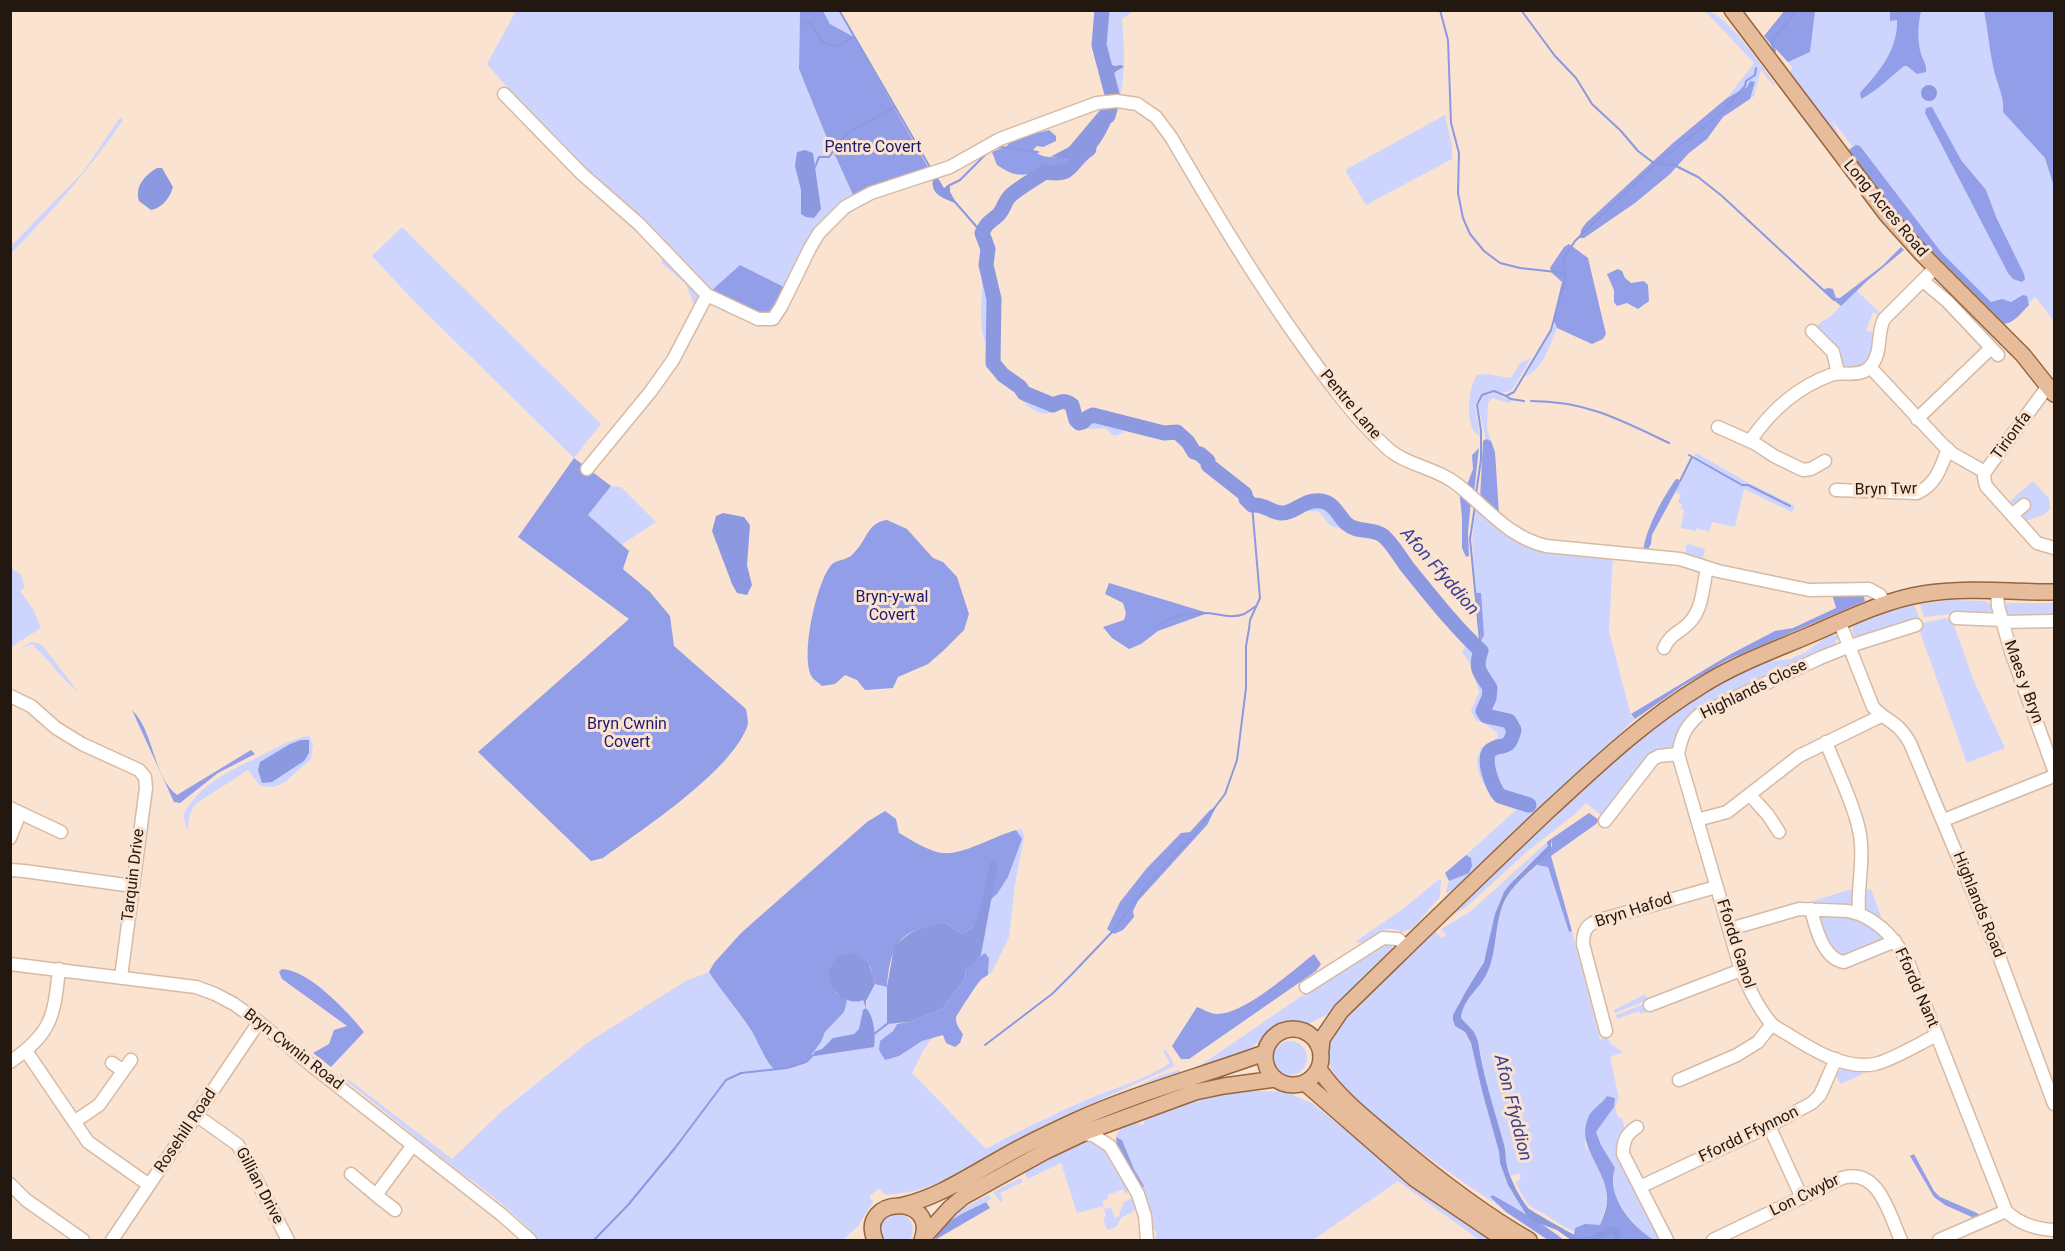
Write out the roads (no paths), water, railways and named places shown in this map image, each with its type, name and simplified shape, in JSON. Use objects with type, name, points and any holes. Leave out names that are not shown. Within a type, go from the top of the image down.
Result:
[{"type":"main road","name":"Long Acres Road","points":[[1732,10],[1887,215],[1935,268],[2023,355],[2051,390]]},
{"type":"main road","points":[[1308,1033],[1341,1011],[1591,770],[1634,733],[1703,684],[1840,622],[1904,598],[1951,591],[2055,592]]},
{"type":"main road","points":[[1321,1050],[1316,1040],[1308,1033],[1294,1028],[1285,1029],[1276,1034],[1268,1044],[1264,1053],[1265,1063],[1275,1079],[1288,1085],[1305,1083],[1319,1069],[1321,1060],[1322,1039],[1341,1011]]},
{"type":"main road","points":[[861,1240],[874,1234],[876,1219],[886,1208],[936,1195],[1000,1158],[1077,1120],[1151,1090],[1221,1069],[1264,1053]]},
{"type":"main road","points":[[1319,1069],[1329,1083],[1358,1113],[1409,1155],[1447,1185],[1528,1240]]},
{"type":"main road","points":[[922,1239],[963,1197],[1081,1134],[1195,1092],[1275,1079]]},
{"type":"main road","points":[[1305,1083],[1415,1179],[1505,1240]]},
{"type":"main road","points":[[904,1205],[919,1214],[924,1226],[922,1239]]},
{"type":"street","points":[[504,94],[582,174],[639,224],[707,295],[673,360],[651,392],[587,469]]},
{"type":"street","name":"Pentre Lane","points":[[707,295],[758,319],[773,319],[781,308],[819,233],[845,207],[872,192],[932,174],[1000,140],[1088,106],[1117,102],[1137,104],[1147,110],[1163,126],[1290,329],[1326,378],[1370,431],[1401,458],[1443,475],[1495,518],[1530,542],[1546,546],[1680,559],[1707,568],[1809,590],[1869,589],[1880,595],[1885,604]]},
{"type":"street","points":[[1750,441],[1766,420],[1790,398],[1812,383],[1838,374],[1857,373],[1870,367],[1878,351],[1880,327],[1884,319],[1935,268]]},
{"type":"street","points":[[1917,419],[1994,351],[1947,301],[1923,281]]},
{"type":"street","points":[[1812,331],[1833,352],[1838,374]]},
{"type":"street","points":[[1870,367],[1948,449],[1985,472]]},
{"type":"street","name":"Tirionfa","points":[[2051,390],[1985,472],[1984,477],[1986,486],[2037,543],[2055,548]]},
{"type":"street","points":[[1718,427],[1750,441],[1803,470],[1811,469],[1825,461]]},
{"type":"street","name":"Bryn Twr","points":[[1836,490],[1917,493],[1932,483],[1948,449]]},
{"type":"street","points":[[2012,515],[2024,505]]},
{"type":"street","points":[[1664,648],[1668,639],[1691,621],[1695,614],[1707,568]]},
{"type":"street","name":"Maes y Bryn","points":[[1997,592],[2011,652],[2055,770]]},
{"type":"street","points":[[1956,618],[2055,621]]},
{"type":"street","points":[[1697,820],[1727,812],[1798,756],[1883,717],[1873,707],[1840,622]]},
{"type":"street","name":"Highlands Close","points":[[1678,754],[1688,725],[1700,714],[1850,646],[1916,625]]},
{"type":"street","points":[[12,712],[14,698]]},
{"type":"street","name":"Tarquin Drive","points":[[14,698],[31,706],[56,728],[82,744],[143,770],[147,782],[121,977]]},
{"type":"street","name":"Highlands Road","points":[[1883,717],[1897,724],[1905,733],[1944,820],[1996,948],[2055,1104]]},
{"type":"street","points":[[1730,929],[1788,911],[1811,909],[1848,911],[1859,914],[1861,843],[1858,826],[1826,742]]},
{"type":"street","points":[[1610,819],[1653,759],[1678,754]]},
{"type":"street","name":"Ffordd Ganol","points":[[1678,754],[1741,970],[1754,998],[1772,1024],[1813,1050],[1836,1059],[1863,1065],[1875,1064],[1937,1035]]},
{"type":"street","points":[[1944,820],[2055,776]]},
{"type":"street","points":[[1750,795],[1768,815],[1779,832]]},
{"type":"street","points":[[10,838],[15,810],[62,832]]},
{"type":"street","points":[[10,870],[133,886]]},
{"type":"street","name":"Bryn Hafod","points":[[1607,1024],[1583,944],[1583,933],[1586,927],[1591,922],[1716,886]]},
{"type":"street","points":[[1811,909],[1814,923],[1829,954],[1838,961],[1844,962],[1895,941]]},
{"type":"street","name":"Ffordd Nant","points":[[1859,914],[1880,925],[1895,941],[1908,962],[2006,1211]]},
{"type":"street","points":[[1306,987],[1383,938],[1398,939],[1407,947]]},
{"type":"street","name":"Bryn Cwnin Road","points":[[10,964],[196,987],[234,1004],[413,1145],[524,1238]]},
{"type":"street","points":[[10,1062],[39,1039],[51,1019],[59,969]]},
{"type":"street","points":[[1650,1005],[1667,993],[1741,970]]},
{"type":"street","name":"Rosehill Road","points":[[112,1240],[259,1022]]},
{"type":"street","points":[[1679,1080],[1737,1055],[1758,1042],[1772,1024]]},
{"type":"street","points":[[26,1051],[88,1143],[149,1185]]},
{"type":"street","name":"Ffordd Ffynnon","points":[[1640,1187],[1812,1103],[1820,1095],[1836,1059]]},
{"type":"street","points":[[74,1122],[99,1105],[117,1067],[130,1060]]},
{"type":"street","points":[[1685,1068],[1688,1073],[1698,1072]]},
{"type":"street","name":"Gillian Drive","points":[[196,1116],[238,1144],[288,1240]]},
{"type":"street","points":[[1110,1146],[1112,1130],[1120,1118]]},
{"type":"street","points":[[1769,1126],[1802,1198]]},
{"type":"street","points":[[1631,1127],[1623,1146],[1623,1154],[1667,1240]]},
{"type":"street","points":[[1081,1134],[1093,1135],[1110,1146],[1138,1194],[1145,1216],[1147,1240]]},
{"type":"street","points":[[376,1195],[413,1145]]},
{"type":"street","points":[[351,1174],[395,1210]]},
{"type":"street","name":"Lon Cwybr","points":[[1713,1240],[1851,1175],[1859,1176],[1875,1185],[1900,1240]]},
{"type":"street","points":[[10,1184],[26,1200],[83,1240]]},
{"type":"street","points":[[1939,1240],[2006,1211],[2022,1223],[2055,1230]]},
{"type":"waterway","points":[[839,10],[931,169]]},
{"type":"waterway","name":"Afon Ffyddion","points":[[1102,10],[1099,45],[1113,98],[1108,116]]},
{"type":"waterway","points":[[1440,10],[1448,40],[1451,123],[1459,153],[1458,193],[1463,218],[1470,234],[1484,251],[1500,263],[1520,268],[1565,273]]},
{"type":"waterway","points":[[1521,10],[1555,56],[1576,78],[1592,104],[1621,131],[1638,151],[1655,164],[1674,165],[1698,177],[1722,196],[1834,300]]},
{"type":"waterway","points":[[1775,51],[1771,42],[1797,10]]},
{"type":"waterway","points":[[804,24],[810,23],[823,42],[838,47],[854,36]]},
{"type":"waterway","points":[[1476,494],[1481,459],[1481,431],[1477,405],[1482,395],[1494,391],[1506,396],[1514,392],[1551,330],[1565,280],[1564,258],[1575,241],[1655,164],[1720,114],[1745,86],[1746,81],[1755,75],[1756,68]]},
{"type":"waterway","points":[[815,167],[819,157],[829,157],[846,134],[895,107]]},
{"type":"waterway","points":[[994,149],[1001,147],[1038,152]]},
{"type":"waterway","name":"Afon Ffyddion","points":[[1089,149],[1067,171],[1045,172],[1014,193],[982,233],[988,249],[986,265],[994,299],[993,363],[1024,393],[1053,405],[1063,402],[1072,405],[1079,423],[1093,415],[1164,433],[1177,432],[1188,442],[1194,452],[1208,461],[1208,465],[1245,494],[1246,499],[1252,505],[1282,513],[1309,502],[1326,502],[1351,527],[1378,533],[1385,538],[1443,611],[1481,651],[1478,667],[1490,688],[1489,698],[1483,711],[1486,716],[1509,721],[1514,730],[1510,742],[1491,750],[1488,754],[1489,773],[1500,796],[1529,805]]},
{"type":"waterway","points":[[948,186],[960,180],[987,153]]},
{"type":"waterway","points":[[955,202],[982,233]]},
{"type":"waterway","points":[[1507,397],[1524,401]]},
{"type":"waterway","points":[[1531,401],[1569,404],[1603,413],[1669,443]]},
{"type":"waterway","points":[[1689,455],[1742,485],[1748,485],[1790,506]]},
{"type":"waterway","points":[[1680,481],[1692,457]]},
{"type":"waterway","points":[[985,1045],[1052,994],[1073,973],[1112,932],[1148,884],[1194,835],[1225,794],[1237,760],[1246,688],[1246,646],[1250,620],[1260,598],[1252,505]]},
{"type":"waterway","points":[[1475,506],[1470,539],[1481,651]]},
{"type":"waterway","points":[[1154,628],[1172,618],[1207,613],[1235,616],[1244,614],[1256,606]]},
{"type":"waterway","points":[[874,1034],[887,1024]]},
{"type":"waterway","points":[[594,1240],[628,1205],[675,1148],[726,1080],[741,1073],[787,1068],[806,1062],[813,1055]]},
{"type":"park label","name":"Pentre Covert","points":[[873,148]]},
{"type":"park label","name":"Bryn-y-wal Covert","points":[[892,607]]},
{"type":"park label","name":"Bryn Cwnin Covert","points":[[627,734]]}]
